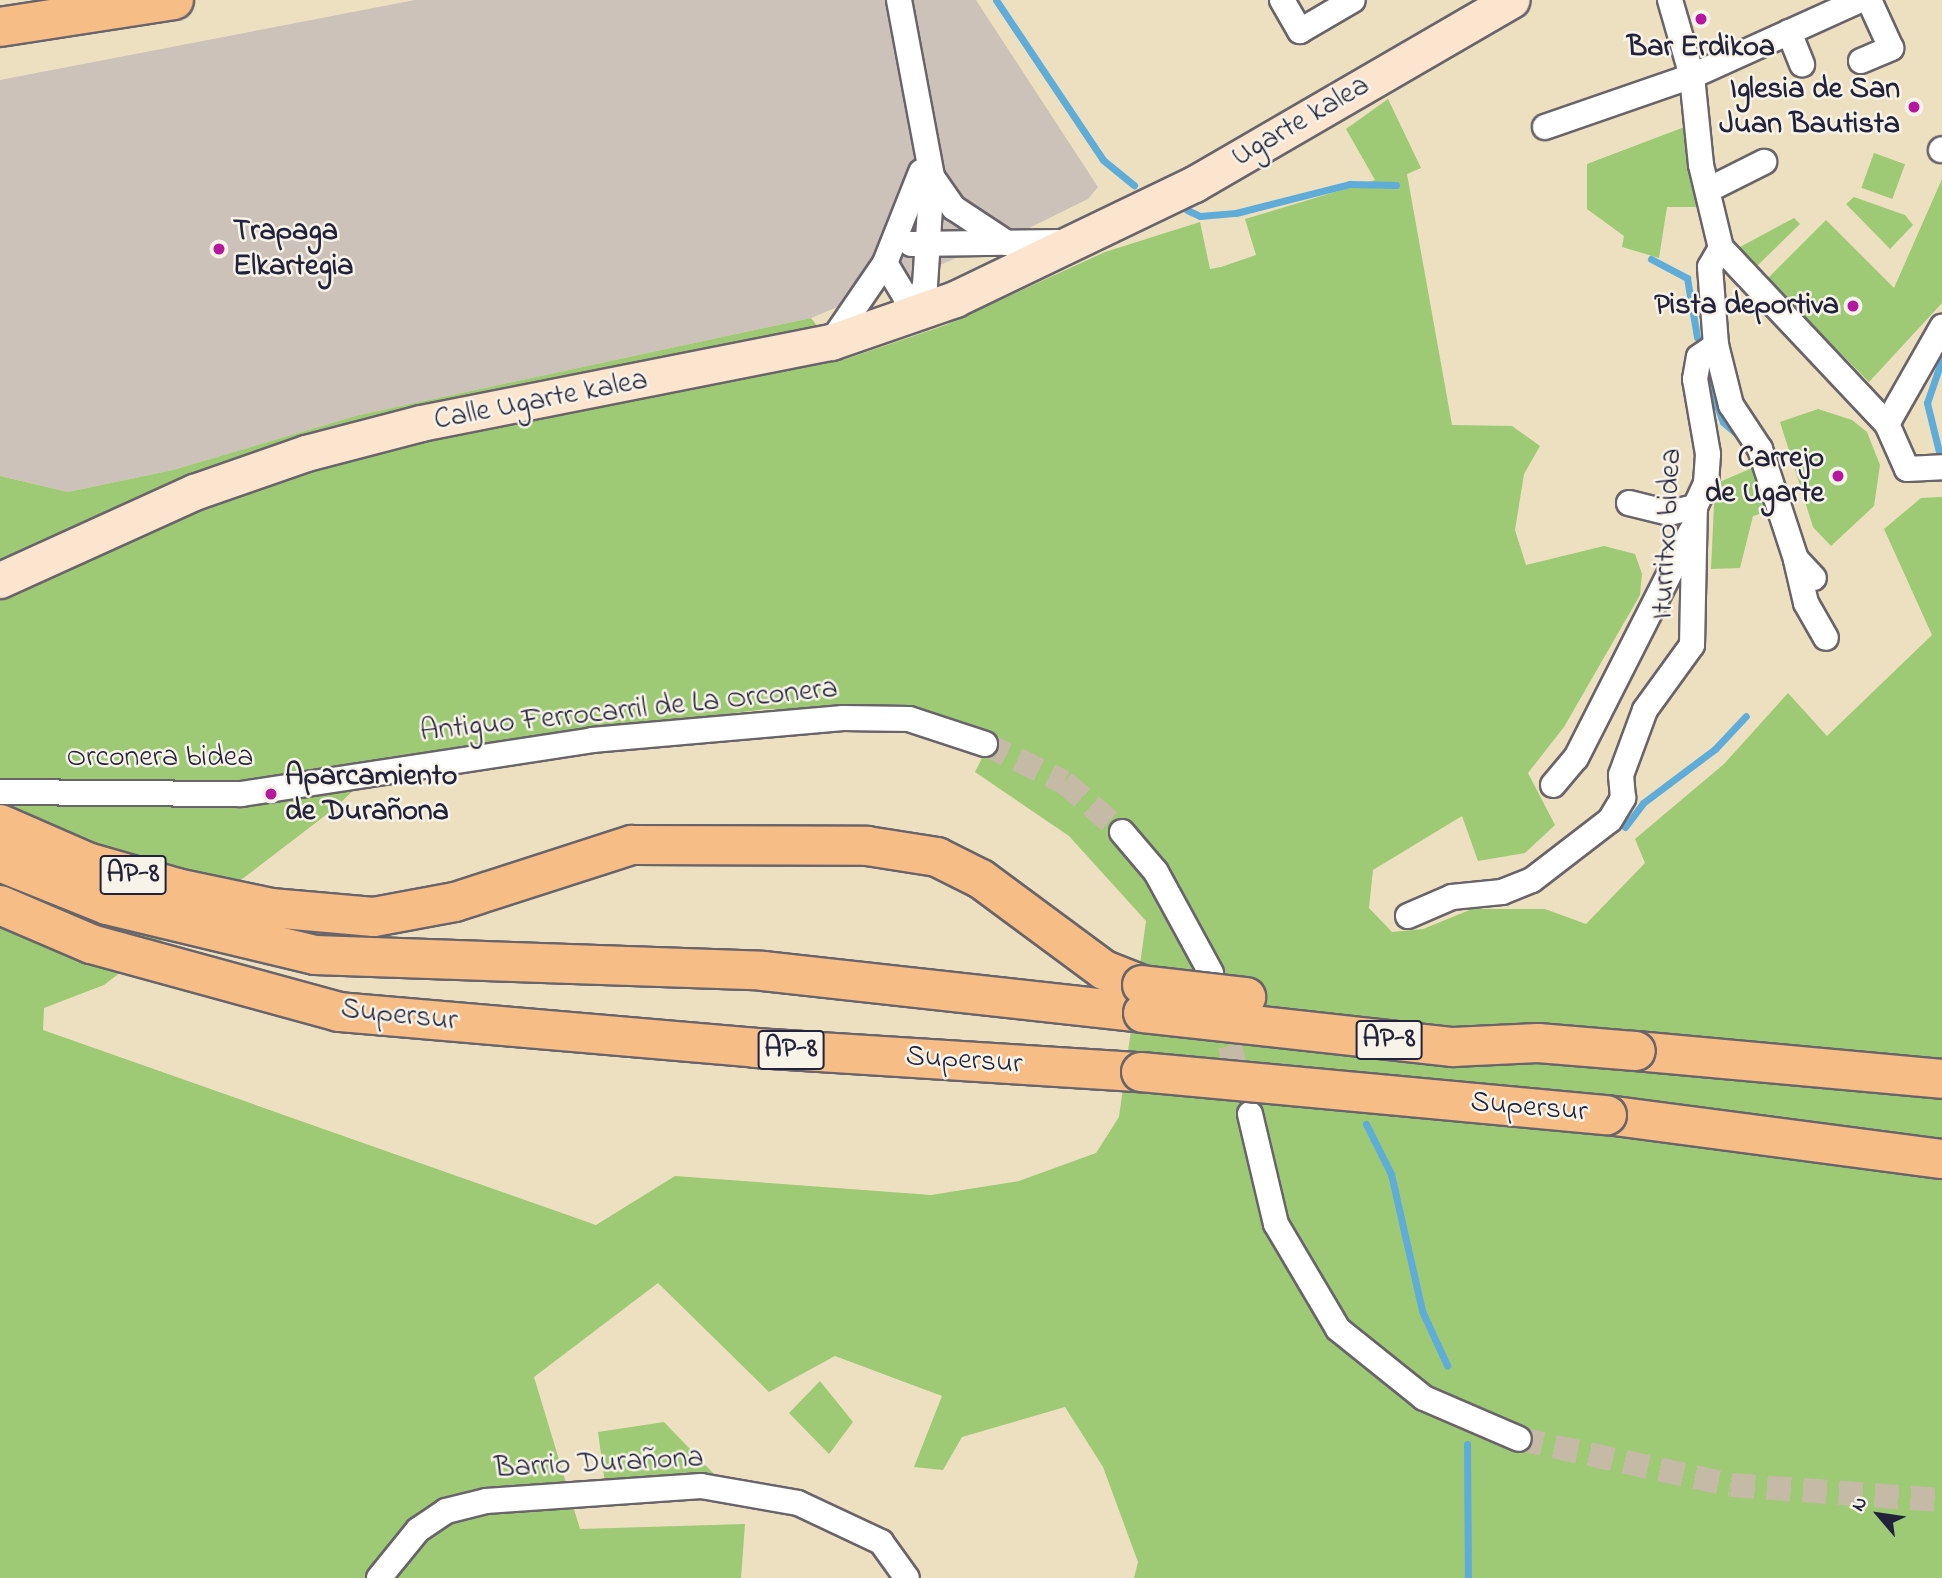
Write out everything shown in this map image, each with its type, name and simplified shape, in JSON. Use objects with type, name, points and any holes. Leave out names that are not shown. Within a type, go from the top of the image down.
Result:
[{"type":"highway","points":[[0,27],[174,0]]},
{"type":"highway","name":"AP-8","points":[[0,824],[88,862],[271,908],[374,917],[456,902],[632,845],[867,846],[937,857],[981,879],[1142,999],[1460,1024],[1538,1043],[1941,1079]]},
{"type":"highway","name":"Supersur","points":[[0,862],[107,905],[252,943],[315,955],[763,971],[1142,999]]},
{"type":"highway","name":"Supersur","points":[[0,905],[91,944],[232,987],[339,1012],[1141,1072],[1607,1115],[1932,1157]]},
{"type":"street","points":[[899,0],[932,177],[927,244],[918,302]]},
{"type":"street","points":[[1282,0],[1300,31],[1353,0]]},
{"type":"street","name":"Ugarte kalea","points":[[1088,240],[1512,0]]},
{"type":"street","points":[[1670,0],[1692,76],[1708,190],[1721,248],[1887,424],[1907,469],[1937,466]]},
{"type":"street","points":[[1545,127],[1692,76],[1860,0]]},
{"type":"street","points":[[1861,61],[1891,48],[1869,0]]},
{"type":"street","points":[[1789,32],[1802,64]]},
{"type":"street","points":[[845,338],[890,254],[918,190],[927,140]]},
{"type":"street","points":[[1708,190],[1764,162]]},
{"type":"street","points":[[932,177],[970,222],[1014,246]]},
{"type":"street","points":[[890,254],[927,244],[1014,246],[1088,240]]},
{"type":"street","name":"Calle Ugarte kalea","points":[[0,580],[194,492],[317,449],[845,338],[992,283],[1088,240]]},
{"type":"street","points":[[1721,248],[1710,267],[1716,345],[1731,405],[1760,449],[1796,559],[1806,603],[1826,638]]},
{"type":"street","points":[[890,254],[905,296],[918,302]]},
{"type":"street","points":[[845,338],[918,302],[992,283]]},
{"type":"street","points":[[1887,424],[1942,327]]},
{"type":"street","name":"Iturritxo bidea","points":[[1408,916],[1452,897],[1502,892],[1532,880],[1610,820],[1623,798],[1621,775],[1645,710],[1692,645],[1695,516],[1706,483],[1708,454],[1695,379],[1699,357],[1716,345]]},
{"type":"street","points":[[1553,785],[1576,758],[1695,516],[1629,503]]},
{"type":"street","points":[[1796,559],[1814,578]]},
{"type":"street","name":"Antiguo Ferrocarril de La Orconera","points":[[402,768],[592,740],[843,718],[909,719],[985,744]]},
{"type":"street","name":"Orconera bidea","points":[[0,792],[241,794],[402,768]]},
{"type":"street","points":[[1122,832],[1156,872],[1211,973]]},
{"type":"street","points":[[1250,1114],[1276,1224],[1338,1329],[1424,1398],[1519,1439]]},
{"type":"street","name":"Barrio Durañona","points":[[379,1578],[418,1530],[446,1511],[486,1501],[701,1486],[798,1503],[881,1542],[907,1578]]},
{"type":"shaded area","points":[[415,0],[976,0],[1098,187],[1088,199],[1027,229],[811,318],[359,415],[173,470],[68,492],[0,476],[0,80]]},
{"type":"green space","points":[[1388,99],[1421,168],[1407,174],[1452,425],[1512,426],[1540,446],[1524,474],[1515,530],[1526,565],[1604,546],[1635,554],[1642,574],[1640,595],[1564,727],[1528,773],[1555,825],[1525,853],[1478,861],[1462,816],[1373,870],[1369,908],[1392,932],[1423,929],[1472,909],[1545,909],[1586,924],[1645,863],[1635,839],[1724,764],[1788,693],[1827,736],[1932,635],[1884,529],[1921,498],[1942,497],[1942,1578],[1134,1578],[1138,1562],[1103,1467],[1065,1407],[962,1437],[943,1470],[914,1467],[942,1396],[835,1356],[769,1392],[658,1283],[534,1377],[580,1529],[745,1524],[741,1578],[0,1578],[0,476],[68,492],[173,470],[359,415],[811,318],[843,360],[946,325],[1105,252],[1200,222],[1210,269],[1221,267],[1256,255],[1245,219],[1375,180],[1346,129]],"holes":[[[765,709],[837,709],[992,738],[975,772],[1069,836],[1146,921],[1119,1117],[1096,1153],[1019,1181],[931,1195],[675,1176],[596,1225],[43,1030],[44,1008],[104,985],[335,808],[388,757]]]},
{"type":"green space","points":[[1695,123],[1697,207],[1667,207],[1659,258],[1622,247],[1624,236],[1587,209],[1587,164]]},
{"type":"green space","points":[[1874,153],[1905,164],[1892,199],[1861,188]]},
{"type":"green space","name":"Pista deportiva","points":[[1942,179],[1942,303],[1869,382],[1767,279],[1826,220],[1894,288]]},
{"type":"green space","points":[[1854,197],[1905,215],[1913,225],[1890,249],[1846,204]]},
{"type":"green space","points":[[1794,218],[1800,224],[1757,266],[1738,248]]},
{"type":"green space","name":"Carrejo de Ugarte","points":[[1818,409],[1852,420],[1867,432],[1880,465],[1874,506],[1831,546],[1813,527],[1780,422]]},
{"type":"green space","points":[[1752,468],[1766,512],[1753,516],[1740,568],[1711,569],[1715,484]]},
{"type":"green space","points":[[820,1381],[853,1422],[829,1454],[789,1413]]},
{"type":"green space","points":[[664,1422],[714,1474],[605,1483],[598,1432]]},
{"type":"waterway","points":[[996,0],[1103,160],[1134,185]]},
{"type":"waterway","points":[[1187,210],[1200,216],[1236,213],[1350,184],[1396,185]]},
{"type":"waterway","points":[[1651,259],[1687,278],[1697,337]]},
{"type":"waterway","points":[[1942,359],[1927,403],[1942,464]]},
{"type":"waterway","points":[[1706,376],[1723,422],[1740,437]]},
{"type":"waterway","points":[[1625,827],[1643,803],[1715,749],[1746,716]]},
{"type":"waterway","points":[[1366,1124],[1391,1174],[1422,1311],[1447,1365]]},
{"type":"waterway","points":[[1467,1444],[1468,1578]]},
{"type":"tunnel","points":[[985,744],[1064,782],[1122,832]]},
{"type":"tunnel","points":[[1220,1011],[1243,1094]]},
{"type":"tunnel","points":[[1519,1439],[1731,1485],[1942,1500]]},
{"type":"place","name":"Bar Erdikoa","points":[[1701,19]]},
{"type":"place","name":"Iglesia de San Juan Bautista","points":[[1914,107]]},
{"type":"place","name":"Trapaga Elkartegia","points":[[219,249]]},
{"type":"place","name":"Pista deportiva","points":[[1853,306]]},
{"type":"place","name":"Carrejo de Ugarte","points":[[1838,476]]},
{"type":"place","name":"Aparcamiento de Durañona","points":[[271,794]]}]
